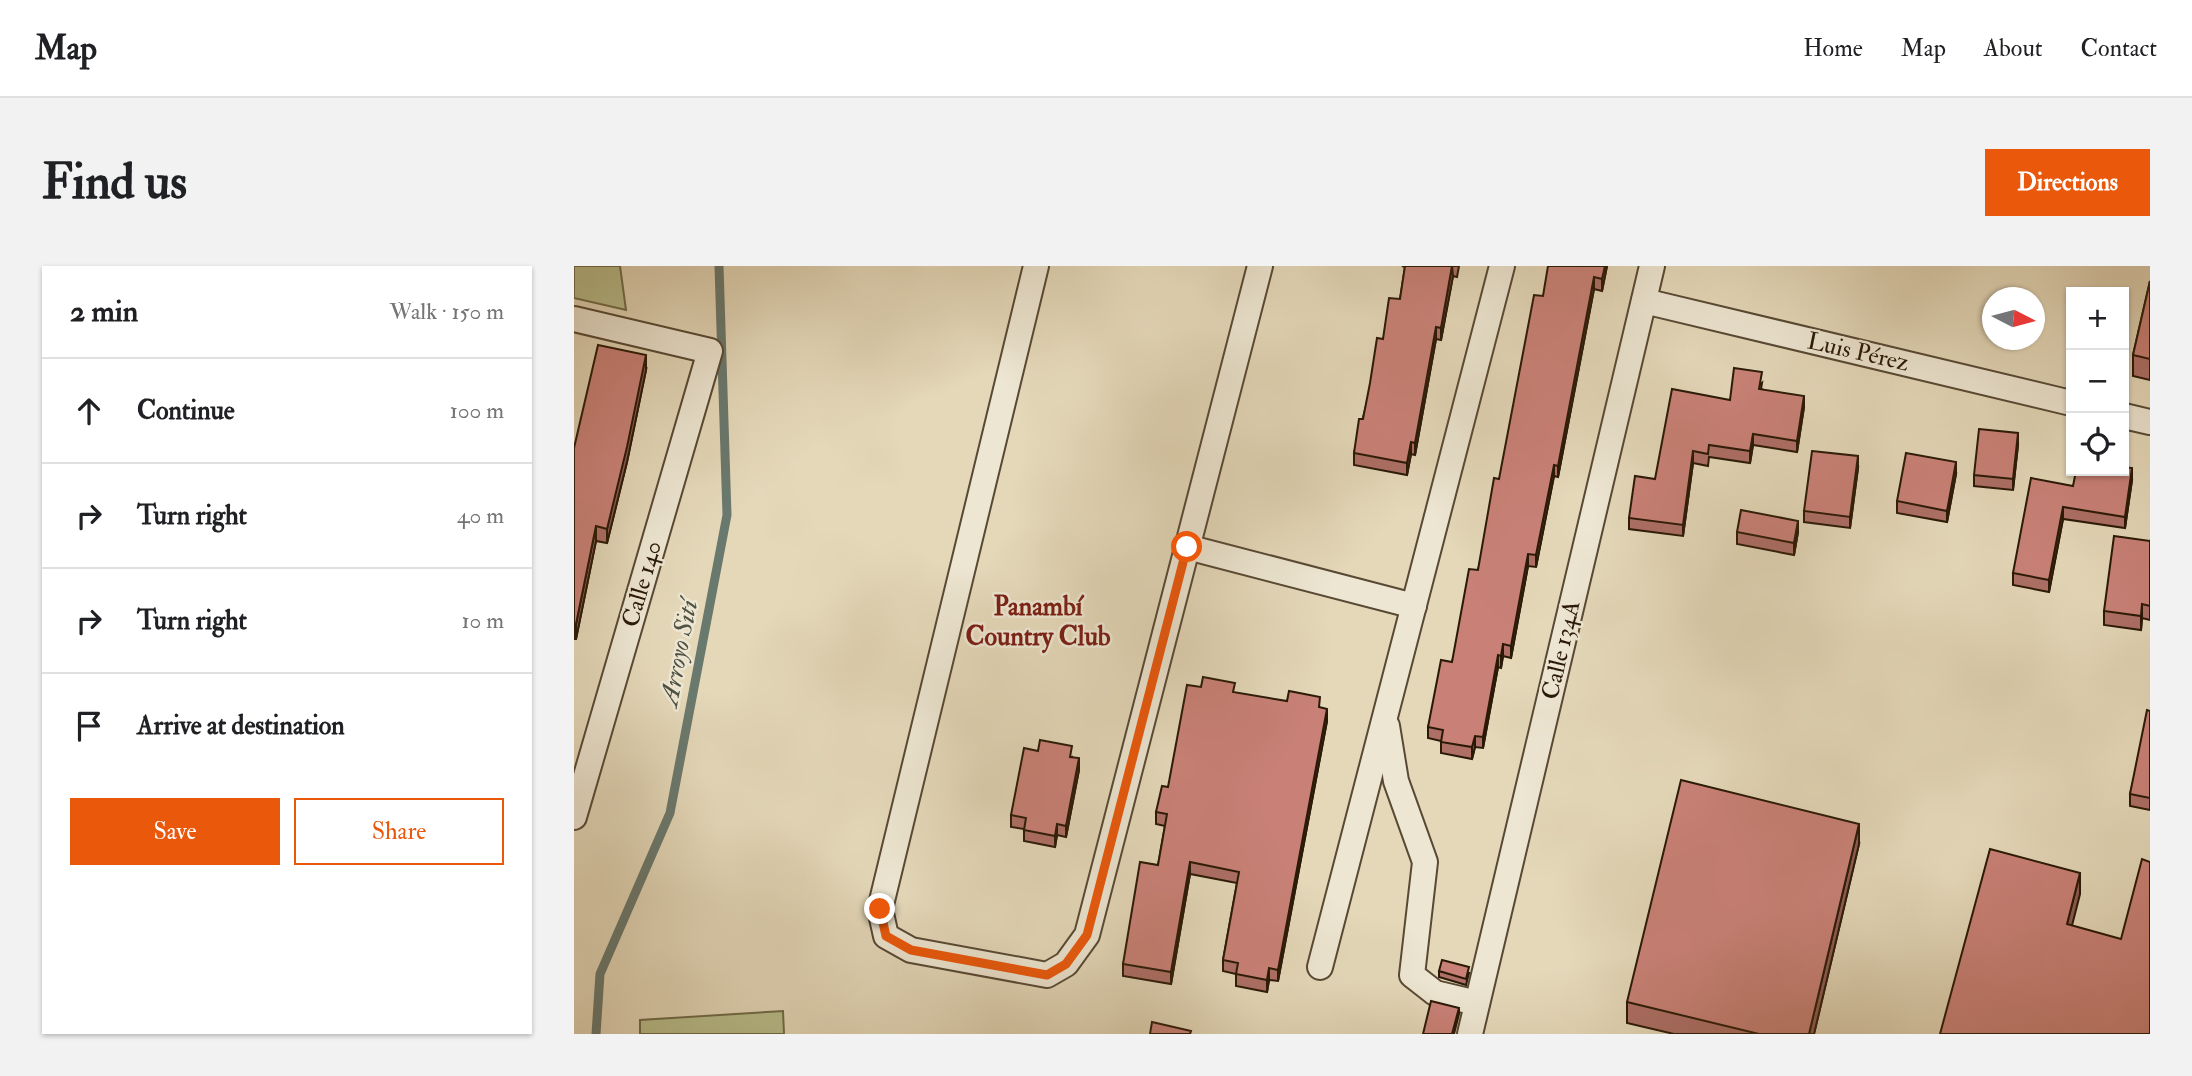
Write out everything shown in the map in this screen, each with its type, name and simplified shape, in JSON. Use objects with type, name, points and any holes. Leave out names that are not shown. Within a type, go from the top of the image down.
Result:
[{"type":"street","points":[[1036,266],[880,909],[886,936],[911,950],[1047,975],[1066,964],[1087,935],[1261,266]]},
{"type":"street","points":[[1320,967],[1502,266]]},
{"type":"street","name":"Calle 134A","points":[[1470,1034],[1652,266]]},
{"type":"street","name":"Luis Pérez","points":[[1644,301],[2066,402]]},
{"type":"street","name":"Calle 140","points":[[574,318],[710,351],[574,817]]},
{"type":"street","points":[[2129,417],[2150,422]]},
{"type":"street","points":[[1187,547],[1414,607]]},
{"type":"street","points":[[1386,715],[1396,781],[1425,862],[1412,975],[1434,993],[1478,1003]]},
{"type":"green space","points":[[574,266],[620,266],[626,310],[574,298]]},
{"type":"green space","points":[[783,1011],[784,1034],[640,1034],[640,1020]]},
{"type":"building","points":[[1405,266],[1452,266],[1441,328],[1436,327],[1415,443],[1411,442],[1407,463],[1354,453],[1359,419],[1363,419],[1377,338],[1383,339],[1389,298],[1400,299]]},
{"type":"building","points":[[1548,266],[1605,266],[1602,279],[1594,277],[1558,466],[1554,465],[1536,555],[1528,554],[1511,646],[1503,644],[1501,656],[1498,655],[1483,737],[1475,736],[1472,747],[1441,742],[1443,730],[1428,727],[1441,660],[1452,662],[1469,569],[1478,570],[1494,478],[1499,479],[1534,295],[1543,296]]},
{"type":"building","points":[[2150,281],[2150,359],[2133,355]]},
{"type":"building","points":[[598,345],[646,355],[607,529],[596,526],[574,624],[574,448]]},
{"type":"building","points":[[1734,368],[1762,372],[1759,389],[1804,396],[1797,441],[1753,434],[1750,451],[1709,445],[1708,454],[1693,451],[1683,525],[1629,518],[1635,476],[1655,479],[1672,389],[1730,400]]},
{"type":"building","points":[[1979,429],[2018,433],[2013,479],[1974,475]]},
{"type":"building","points":[[1812,451],[1858,456],[1850,517],[1804,511]]},
{"type":"building","points":[[1906,453],[1956,462],[1947,511],[1897,501]]},
{"type":"building","points":[[2129,468],[2132,468],[2125,517],[2063,507],[2049,580],[2013,573],[2031,478],[2073,486],[2075,476],[2129,476]]},
{"type":"building","points":[[1741,510],[1798,521],[1794,543],[1737,532]]},
{"type":"building","points":[[2114,536],[2150,541],[2150,606],[2142,604],[2141,616],[2104,611]]},
{"type":"building","points":[[1203,677],[1235,683],[1233,692],[1287,701],[1289,691],[1320,697],[1319,707],[1327,709],[1278,970],[1269,968],[1267,980],[1236,974],[1238,963],[1223,960],[1239,872],[1190,862],[1171,972],[1123,964],[1140,862],[1158,865],[1167,814],[1156,812],[1162,786],[1168,787],[1187,685],[1201,687]]},
{"type":"building","points":[[2147,710],[2150,711],[2150,798],[2130,794]]},
{"type":"building","points":[[1040,740],[1072,746],[1070,757],[1079,758],[1066,826],[1057,824],[1055,836],[1024,830],[1026,818],[1011,815],[1024,748],[1038,751]]},
{"type":"building","points":[[1681,780],[1859,824],[1809,1034],[1759,1034],[1627,1002]]},
{"type":"building","points":[[1990,849],[2080,873],[2067,924],[2121,939],[2142,859],[2150,862],[2150,1034],[1940,1034]]},
{"type":"building","points":[[1442,960],[1469,967],[1466,979],[1439,971]]},
{"type":"building","points":[[1431,1001],[1459,1008],[1452,1034],[1423,1034]]},
{"type":"building","points":[[1152,1022],[1191,1031],[1190,1034],[1150,1034]]},
{"type":"waterway","name":"Arroyo Sití","points":[[596,1034],[600,974],[670,813],[727,515],[719,266]]},
{"type":"district","name":"Panambí Country Club","points":[[1038,622]]},
{"type":"route","points":[[880,909],[886,936],[911,950],[1047,975],[1066,964],[1087,935],[1187,547]]}]
